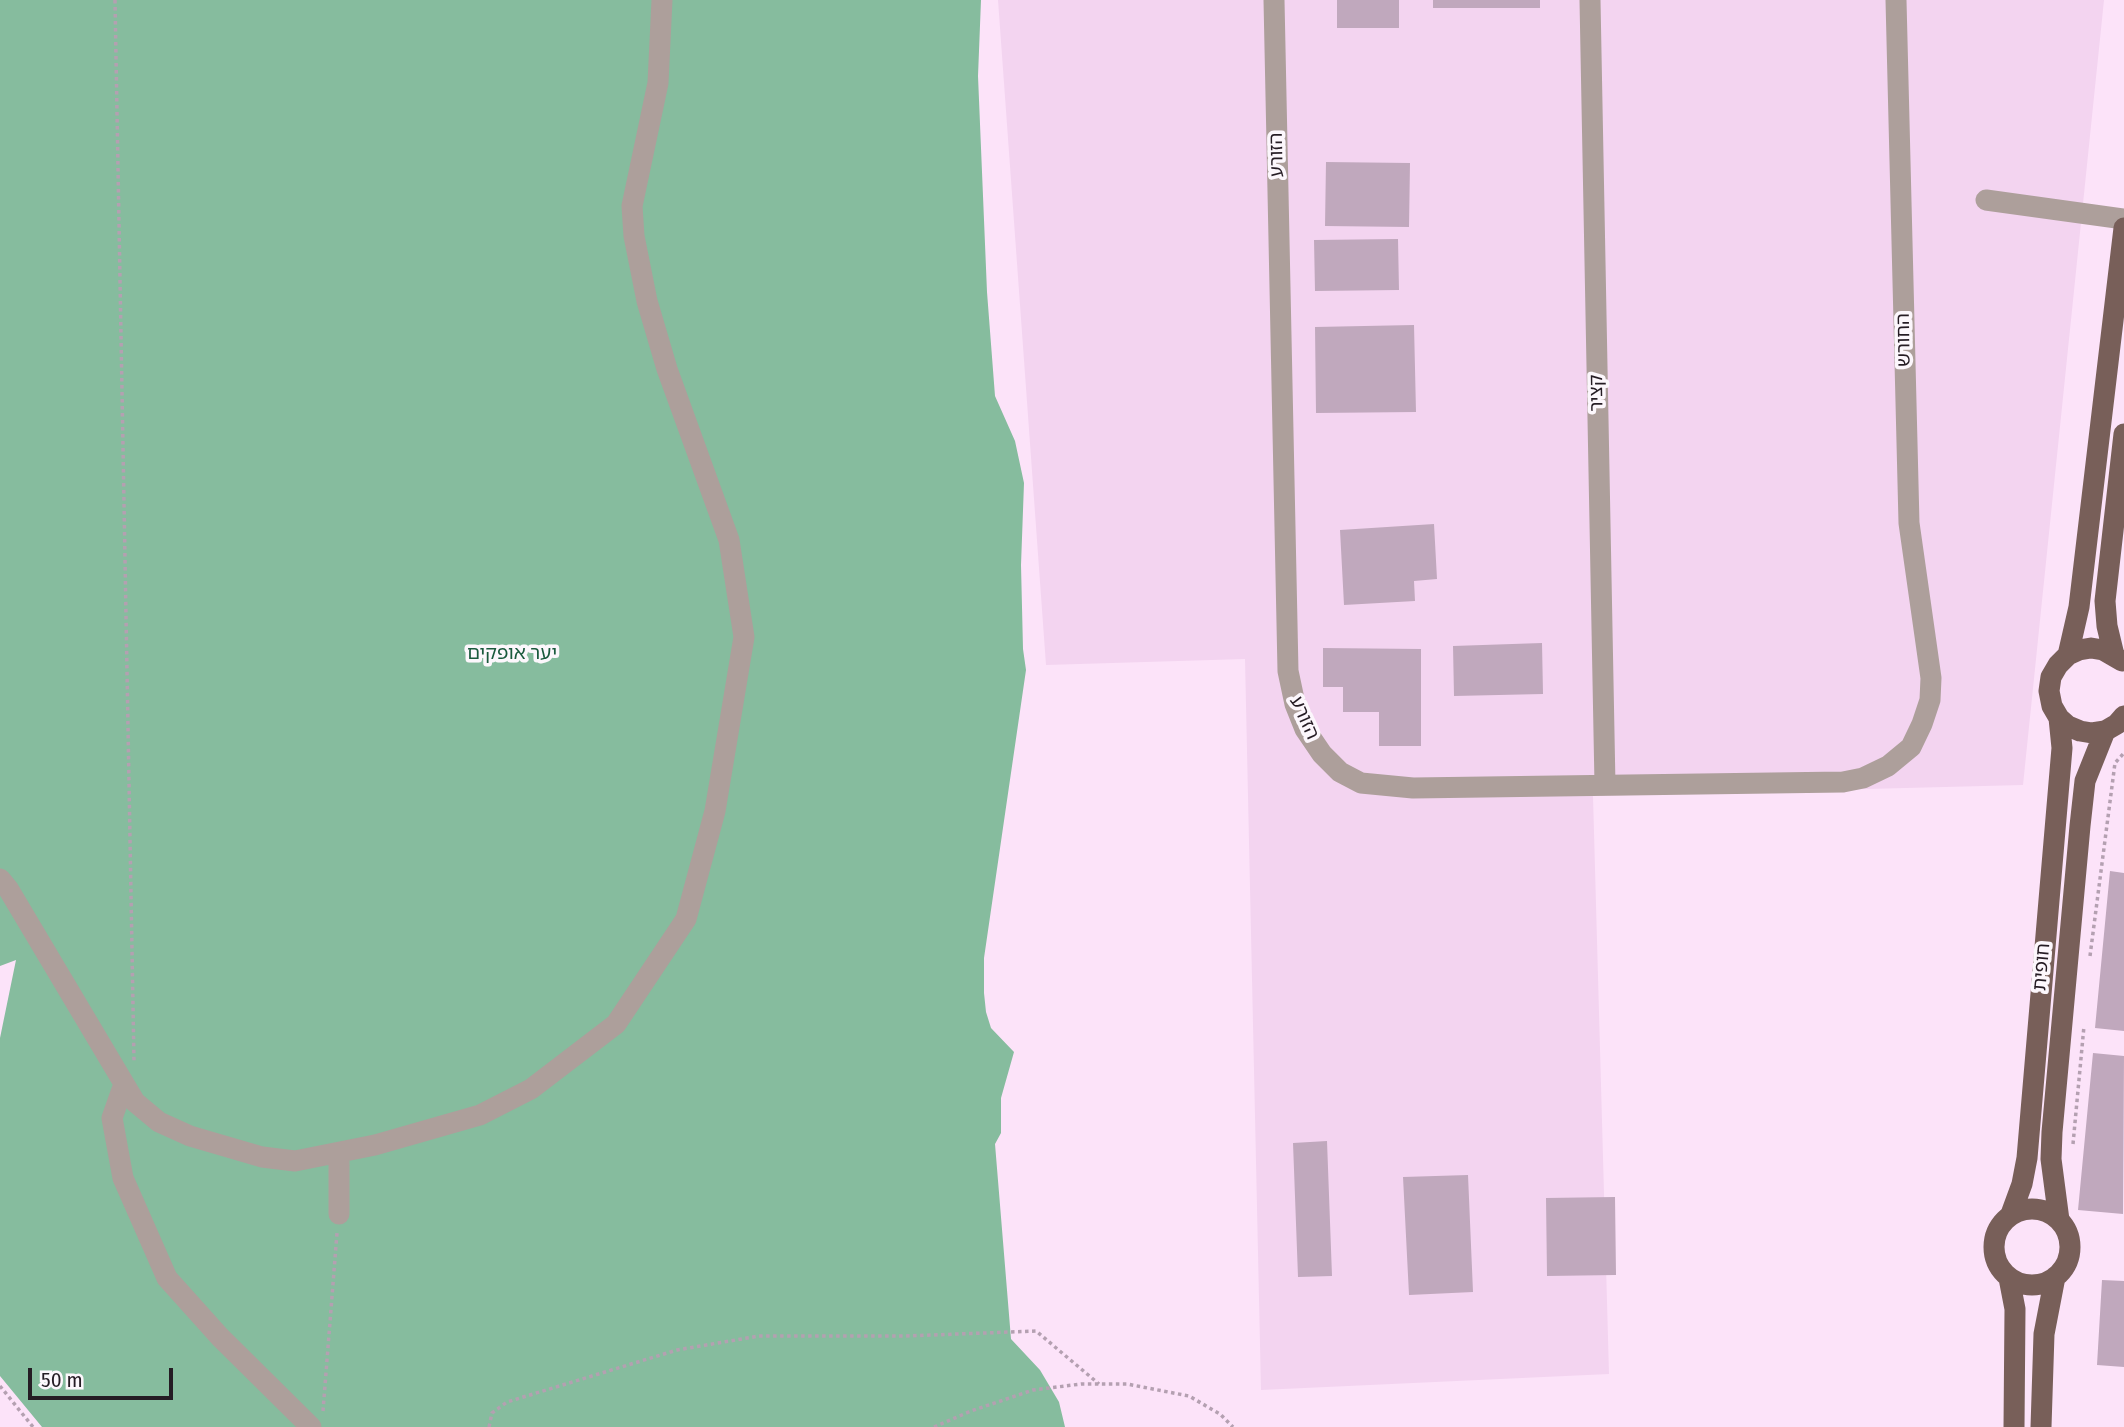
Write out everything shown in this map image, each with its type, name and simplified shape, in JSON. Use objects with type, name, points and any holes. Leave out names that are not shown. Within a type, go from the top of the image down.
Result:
[{"type":"main road","points":[[2068,655],[2080,607],[2124,228]]},
{"type":"main road","points":[[2119,659],[2107,626],[2105,601],[2124,434]]},
{"type":"main road","points":[[2068,655],[2091,648],[2119,659]]},
{"type":"main road","name":"חופית","points":[[2011,1214],[2022,1184],[2027,1158],[2062,748],[2059,718],[2052,706],[2050,684],[2058,664],[2068,655]]},
{"type":"main road","points":[[2059,718],[2068,726],[2092,733],[2105,731],[2124,716]]},
{"type":"main road","name":"חופית","points":[[2059,1220],[2051,1159],[2052,1132],[2078,854],[2085,781],[2105,731]]},
{"type":"main road","points":[[2036,1208],[2049,1212],[2059,1220],[2067,1231],[2070,1243],[2069,1256],[2063,1268],[2055,1277],[2044,1283],[2033,1285],[2009,1278],[1995,1259],[1993,1247],[1995,1234],[2002,1223],[2011,1214],[2036,1208]]},
{"type":"main road","points":[[2041,1427],[2044,1334],[2055,1277]]},
{"type":"main road","points":[[2009,1278],[2016,1333],[2014,1427]]},
{"type":"street","points":[[0,879],[135,1102],[159,1122],[190,1136],[262,1157],[295,1161],[339,1153],[480,1115],[531,1089],[616,1024],[686,919],[715,811],[744,637],[729,540],[667,369],[647,301],[634,236],[632,206],[658,83],[662,0]]},
{"type":"street","name":"הזורע","points":[[1274,0],[1288,671],[1295,704],[1305,729],[1322,754],[1340,772],[1362,783],[1413,788],[1843,782],[1864,778],[1888,766],[1911,747],[1930,700],[1931,678]]},
{"type":"street","name":"קציר","points":[[1590,0],[1605,785]]},
{"type":"street","name":"החורש","points":[[1896,0],[1909,523],[1931,678]]},
{"type":"street","points":[[1986,200],[2124,219]]},
{"type":"street","points":[[124,1084],[112,1118],[123,1178],[167,1278],[220,1337],[316,1420]]},
{"type":"street","points":[[339,1153],[339,1214]]},
{"type":"path","points":[[115,0],[135,1102]]},
{"type":"path","points":[[2090,959],[2115,763],[2124,753]]},
{"type":"path","points":[[2073,1151],[2085,1014]]},
{"type":"path","points":[[316,1420],[339,1214]]},
{"type":"path","points":[[489,1427],[492,1413],[507,1402],[677,1350],[759,1336],[906,1336],[1036,1331],[1099,1384]]},
{"type":"path","points":[[934,1427],[1033,1390],[1081,1384],[1127,1384],[1189,1396],[1220,1414],[1233,1427]]},
{"type":"path","points":[[0,1387],[33,1427]]},
{"type":"shaded area","points":[[998,0],[2104,0],[2023,785],[1593,796],[1609,1374],[1261,1390],[1245,659],[1046,665]]},
{"type":"green space","name":"יער אופקים","points":[[0,0],[981,0],[978,76],[987,292],[995,396],[1015,441],[1024,483],[1021,565],[1026,670],[984,958],[984,993],[991,1028],[1014,1052],[1001,1098],[1001,1133],[995,1144],[1011,1339],[1040,1370],[1059,1402],[1065,1427],[42,1427],[0,1376],[0,1038],[16,960],[0,966]]},
{"type":"building","points":[[1337,0],[1399,0],[1399,28],[1337,28]]},
{"type":"building","points":[[1433,0],[1540,0],[1540,8],[1433,8]]},
{"type":"building","points":[[1326,162],[1410,163],[1409,227],[1325,226]]},
{"type":"building","points":[[1398,239],[1399,290],[1315,291],[1314,240]]},
{"type":"building","points":[[1414,325],[1416,412],[1316,413],[1315,327]]},
{"type":"building","points":[[1434,524],[1437,579],[1414,581],[1415,601],[1344,605],[1340,530]]},
{"type":"building","points":[[1542,643],[1543,694],[1454,696],[1453,646]]},
{"type":"building","points":[[1323,648],[1421,649],[1421,746],[1379,746],[1379,712],[1343,712],[1343,687],[1323,687]]},
{"type":"building","points":[[2110,871],[2124,873],[2124,1031],[2095,1028]]},
{"type":"building","points":[[2093,1053],[2124,1056],[2123,1214],[2078,1210]]},
{"type":"building","points":[[1327,1141],[1332,1276],[1298,1277],[1293,1143]]},
{"type":"building","points":[[1468,1175],[1473,1292],[1409,1295],[1403,1177]]},
{"type":"building","points":[[1615,1197],[1616,1275],[1547,1276],[1546,1198]]},
{"type":"building","points":[[2102,1280],[2124,1281],[2124,1367],[2097,1365]]}]
